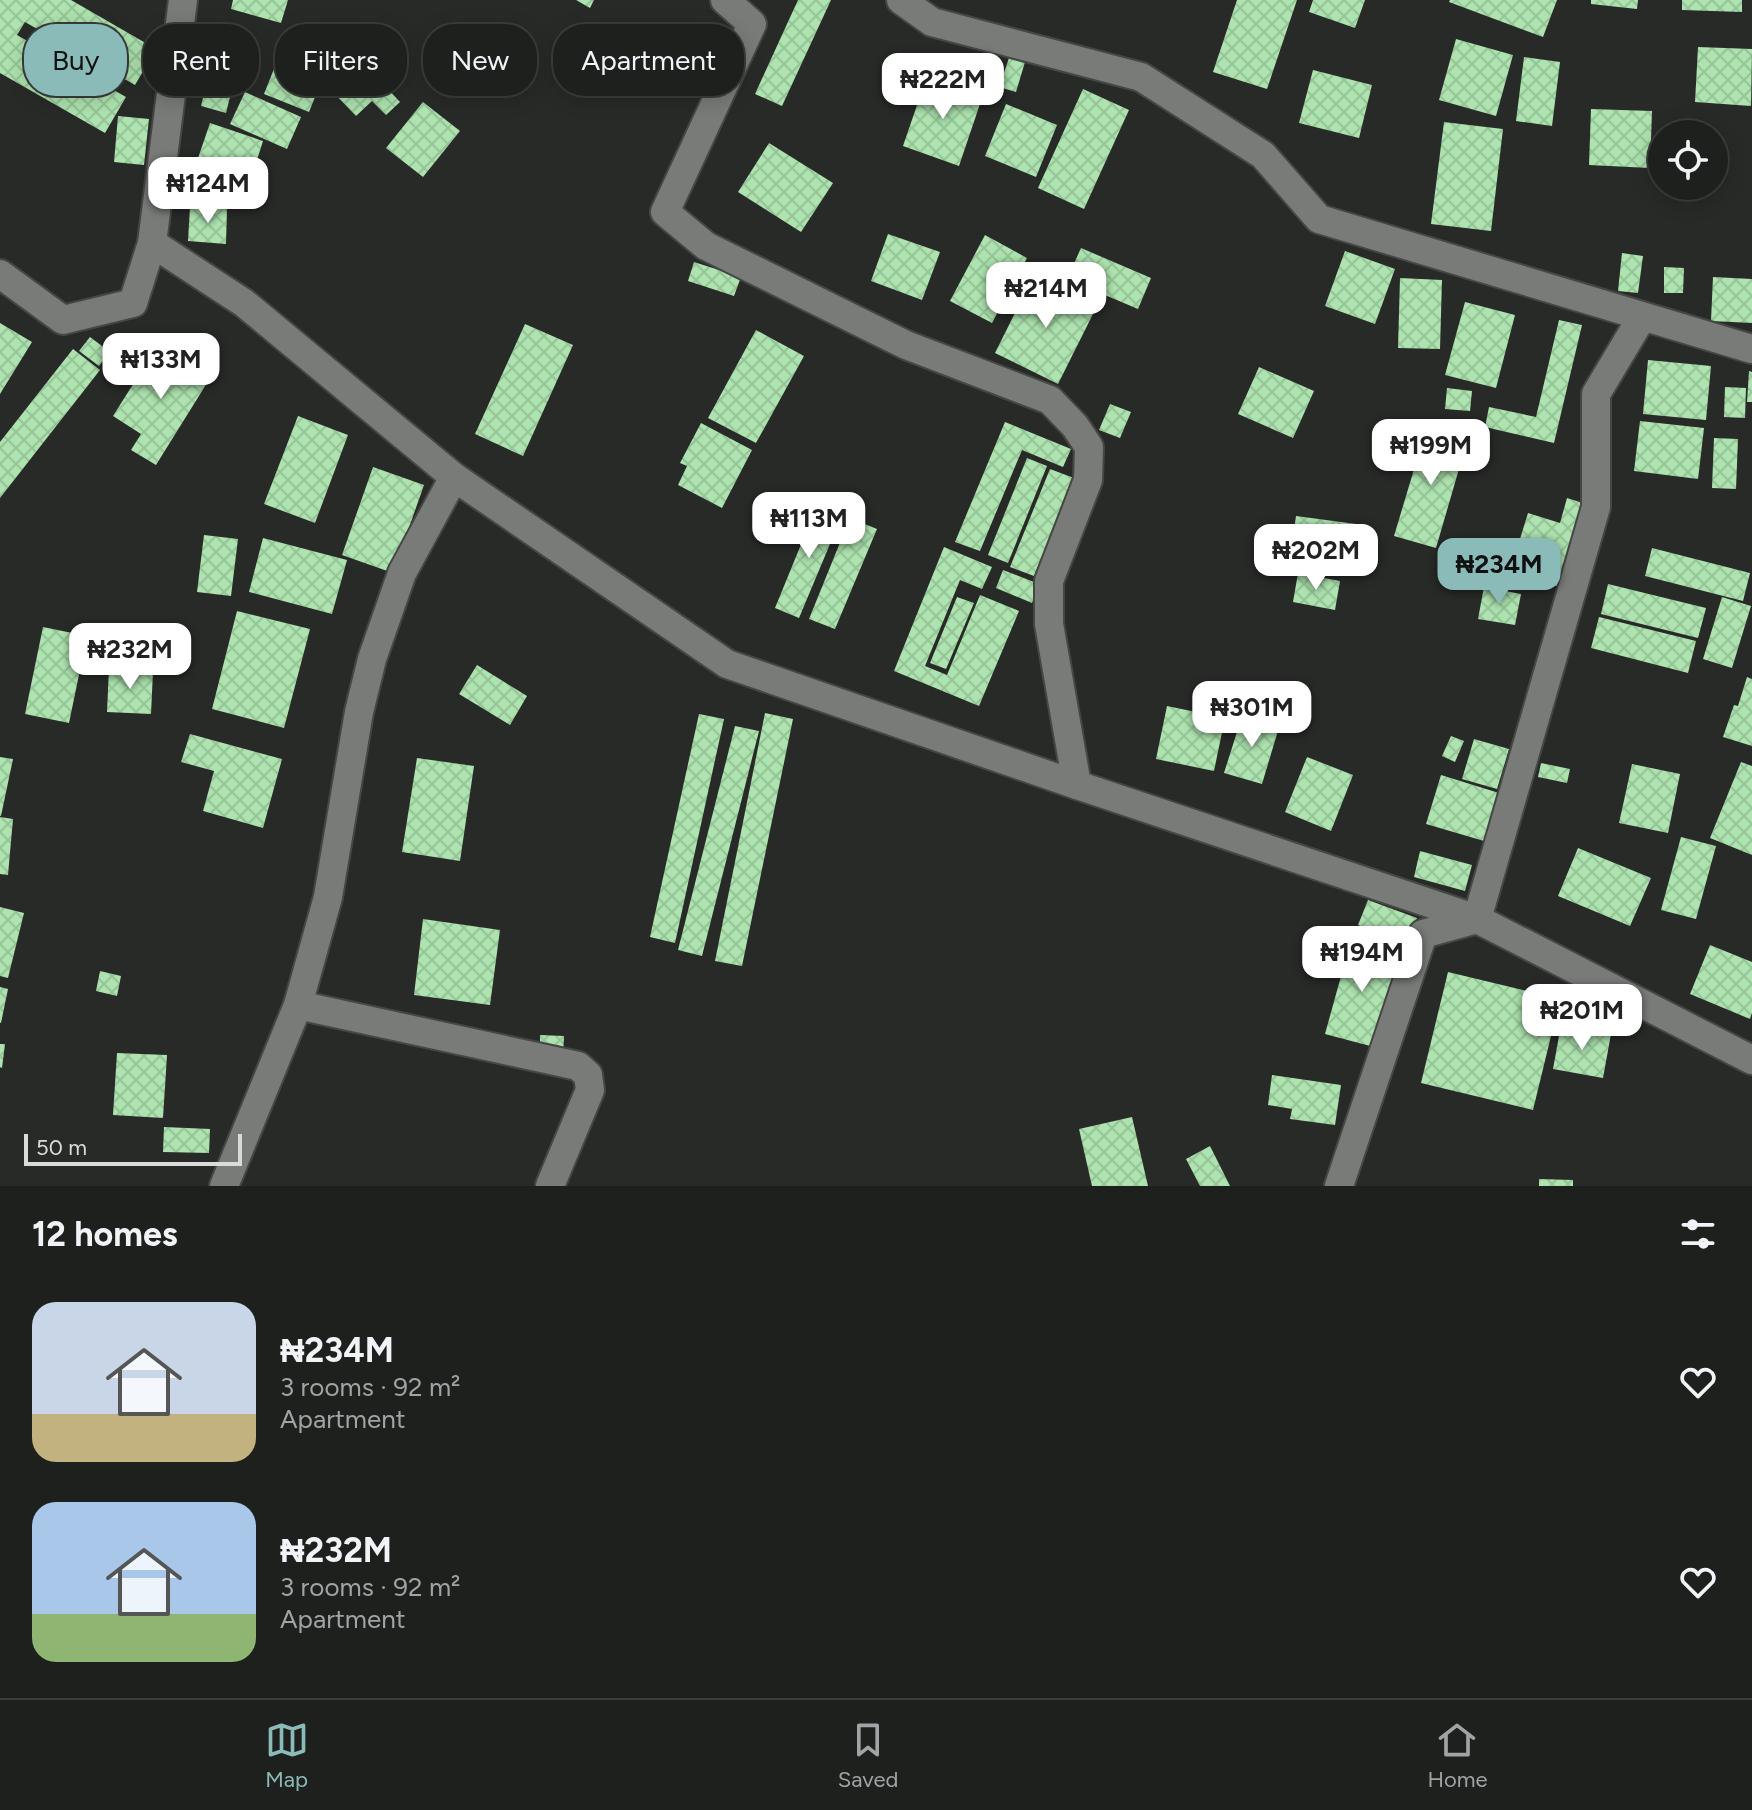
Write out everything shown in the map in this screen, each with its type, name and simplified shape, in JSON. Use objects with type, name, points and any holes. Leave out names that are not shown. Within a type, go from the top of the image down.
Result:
[{"type":"street","points":[[0,274],[63,320],[133,303],[152,243],[183,0]]},
{"type":"street","points":[[725,0],[752,24],[665,212],[706,246],[906,345],[1050,400],[1075,426],[1089,447],[1088,480],[1049,581],[1049,624],[1077,785]]},
{"type":"street","points":[[901,0],[932,22],[1141,77],[1263,155],[1319,219],[1752,349]]},
{"type":"street","points":[[152,243],[244,303],[454,477],[727,664],[1477,919],[1752,1060]]},
{"type":"street","points":[[1477,919],[1596,507],[1596,394],[1642,317]]},
{"type":"street","points":[[224,1186],[298,1005],[328,897],[359,712],[372,659],[402,573],[454,477]]},
{"type":"street","points":[[1339,1186],[1423,934],[1477,919]]},
{"type":"street","points":[[298,1005],[578,1066],[588,1075],[590,1090],[550,1186]]},
{"type":"building","points":[[0,0],[71,0],[113,24],[25,22],[17,35],[24,39],[24,87],[0,73]]},
{"type":"building","points":[[233,0],[288,0],[281,23],[231,9]]},
{"type":"building","points":[[576,0],[594,0],[590,8]]},
{"type":"building","points":[[798,0],[831,0],[782,106],[755,94]]},
{"type":"building","points":[[1237,0],[1297,0],[1267,89],[1213,72]]},
{"type":"building","points":[[1313,0],[1365,0],[1355,28],[1309,12]]},
{"type":"building","points":[[1450,0],[1557,0],[1543,37]]},
{"type":"building","points":[[1591,0],[1638,0],[1637,9],[1591,4]]},
{"type":"building","points":[[1682,0],[1742,0],[1742,12],[1682,10]]},
{"type":"building","points":[[127,32],[143,42],[143,71],[135,85],[127,80]]},
{"type":"building","points":[[1456,39],[1513,55],[1496,116],[1439,100]]},
{"type":"building","points":[[1698,47],[1752,49],[1751,106],[1695,102]]},
{"type":"building","points":[[1524,57],[1560,62],[1552,126],[1516,121]]},
{"type":"building","points":[[1009,58],[1025,62],[1016,92],[999,87]]},
{"type":"building","points":[[275,66],[275,96],[315,96],[309,112],[264,94]]},
{"type":"building","points":[[1313,70],[1372,85],[1359,138],[1299,123]]},
{"type":"building","points":[[927,76],[983,95],[959,166],[903,146]]},
{"type":"building","points":[[1083,89],[1129,110],[1084,209],[1038,188]]},
{"type":"building","points":[[40,96],[126,97],[105,133]]},
{"type":"building","points":[[204,96],[230,96],[226,113],[201,106]]},
{"type":"building","points":[[243,96],[254,96],[301,117],[287,149],[230,124]]},
{"type":"building","points":[[337,96],[394,96],[400,102],[386,115],[372,101],[356,116]]},
{"type":"building","points":[[423,102],[460,131],[423,177],[386,148]]},
{"type":"building","points":[[1006,104],[1057,125],[1036,177],[985,156]]},
{"type":"building","points":[[1591,109],[1652,111],[1652,120],[1648,120],[1648,168],[1589,165]]},
{"type":"building","points":[[118,116],[149,119],[144,165],[114,162]]},
{"type":"building","points":[[1444,122],[1503,129],[1491,231],[1431,224]]},
{"type":"building","points":[[210,123],[263,141],[250,182],[196,164]]},
{"type":"building","points":[[769,143],[833,183],[801,232],[738,192]]},
{"type":"building","points":[[190,207],[227,209],[226,244],[188,241]]},
{"type":"building","points":[[888,234],[940,252],[922,300],[871,281]]},
{"type":"building","points":[[985,235],[1027,258],[992,323],[950,301]]},
{"type":"building","points":[[1081,248],[1151,278],[1138,309],[1067,279]]},
{"type":"building","points":[[1345,251],[1395,269],[1375,324],[1325,306]]},
{"type":"building","points":[[1622,253],[1643,256],[1638,293],[1618,291]]},
{"type":"building","points":[[694,262],[741,277],[734,296],[688,281]]},
{"type":"building","points":[[1664,267],[1684,268],[1683,293],[1664,293]]},
{"type":"building","points":[[1034,275],[1097,306],[1058,384],[995,353]]},
{"type":"building","points":[[1713,277],[1752,279],[1752,323],[1711,321]]},
{"type":"building","points":[[1400,278],[1442,280],[1440,349],[1398,348]]},
{"type":"building","points":[[1465,302],[1515,315],[1496,388],[1445,375]]},
{"type":"building","points":[[1559,320],[1582,325],[1554,443],[1485,427],[1489,407],[1536,417]]},
{"type":"building","points":[[0,323],[32,342],[0,394]]},
{"type":"building","points":[[525,324],[573,345],[523,456],[475,434]]},
{"type":"building","points":[[756,330],[804,356],[756,443],[708,418]]},
{"type":"building","points":[[90,337],[110,352],[99,366],[79,351]]},
{"type":"building","points":[[159,343],[212,375],[156,465],[131,450],[141,434],[113,416]]},
{"type":"building","points":[[73,349],[100,370],[0,498],[0,442]]},
{"type":"building","points":[[1648,360],[1711,366],[1706,420],[1643,414]]},
{"type":"building","points":[[1259,367],[1314,391],[1293,438],[1238,414]]},
{"type":"building","points":[[1749,371],[1752,372],[1752,402],[1747,402]]},
{"type":"building","points":[[1725,387],[1746,388],[1745,418],[1724,417]]},
{"type":"building","points":[[1447,388],[1472,391],[1470,411],[1445,409]]},
{"type":"building","points":[[1110,404],[1131,412],[1120,438],[1099,430]]},
{"type":"building","points":[[298,416],[348,435],[315,523],[264,504]]},
{"type":"building","points":[[1640,421],[1704,428],[1698,479],[1634,471]]},
{"type":"building","points":[[1005,422],[1071,449],[1063,467],[1022,450],[980,551],[955,542]]},
{"type":"building","points":[[701,423],[752,450],[722,508],[678,485],[687,466],[680,463]]},
{"type":"building","points":[[1427,426],[1468,438],[1436,548],[1394,536]]},
{"type":"building","points":[[1714,438],[1738,439],[1736,489],[1712,488]]},
{"type":"building","points":[[1027,458],[1047,466],[1008,563],[988,555]]},
{"type":"building","points":[[373,467],[424,485],[393,573],[342,555]]},
{"type":"building","points":[[1050,469],[1074,478],[1034,576],[1010,567]]},
{"type":"building","points":[[1567,498],[1586,504],[1560,587],[1510,571],[1528,513],[1560,523]]},
{"type":"building","points":[[818,503],[843,513],[799,618],[775,608]]},
{"type":"building","points":[[1296,516],[1356,524],[1353,550],[1292,543]]},
{"type":"building","points":[[850,518],[877,529],[835,629],[809,619]]},
{"type":"building","points":[[204,535],[238,539],[231,596],[197,592]]},
{"type":"building","points":[[263,538],[347,560],[332,614],[249,592]]},
{"type":"building","points":[[944,547],[992,567],[982,589],[960,580],[925,666],[947,675],[980,595],[1019,611],[979,706],[894,671]]},
{"type":"building","points":[[1652,548],[1750,573],[1743,601],[1645,576]]},
{"type":"building","points":[[1003,570],[1039,584],[1032,603],[996,588]]},
{"type":"building","points":[[1298,573],[1340,581],[1335,610],[1293,602]]},
{"type":"building","points":[[1608,584],[1706,608],[1698,638],[1601,614]]},
{"type":"building","points":[[1484,587],[1521,594],[1515,625],[1478,619]]},
{"type":"building","points":[[957,597],[974,603],[946,669],[930,663]]},
{"type":"building","points":[[1722,597],[1751,606],[1732,668],[1703,659]]},
{"type":"building","points":[[237,611],[310,629],[284,728],[212,709]]},
{"type":"building","points":[[1599,617],[1696,641],[1688,673],[1591,648]]},
{"type":"building","points":[[43,627],[87,636],[69,723],[25,714]]},
{"type":"building","points":[[477,665],[527,696],[510,725],[459,694]]},
{"type":"building","points":[[109,668],[153,671],[151,714],[107,712]]},
{"type":"building","points":[[1747,677],[1752,679],[1752,746],[1723,737],[1734,705],[1738,706]]},
{"type":"building","points":[[1167,706],[1225,718],[1214,771],[1156,759]]},
{"type":"building","points":[[765,713],[793,719],[742,966],[715,961]]},
{"type":"building","points":[[1243,713],[1280,724],[1262,784],[1224,773]]},
{"type":"building","points":[[699,714],[724,719],[675,943],[650,937]]},
{"type":"building","points":[[735,726],[759,731],[702,956],[678,950]]},
{"type":"building","points":[[190,734],[282,759],[263,828],[203,811],[214,771],[181,762]]},
{"type":"building","points":[[1451,736],[1464,741],[1455,762],[1442,756]]},
{"type":"building","points":[[1474,739],[1509,749],[1497,789],[1462,779]]},
{"type":"building","points":[[0,757],[13,759],[1,816],[0,816]]},
{"type":"building","points":[[1307,757],[1353,775],[1331,831],[1285,812]]},
{"type":"building","points":[[417,758],[474,766],[460,861],[402,852]]},
{"type":"building","points":[[1741,762],[1752,766],[1752,855],[1710,838]]},
{"type":"building","points":[[1541,763],[1570,769],[1567,783],[1538,777]]},
{"type":"building","points":[[1632,764],[1680,774],[1668,833],[1619,823]]},
{"type":"building","points":[[1441,775],[1499,793],[1484,841],[1426,824]]},
{"type":"building","points":[[0,817],[13,819],[8,875],[0,874]]},
{"type":"building","points":[[1681,837],[1716,846],[1696,919],[1661,910]]},
{"type":"building","points":[[1578,848],[1651,878],[1630,926],[1558,896]]},
{"type":"building","points":[[1420,851],[1472,865],[1465,891],[1414,877]]},
{"type":"building","points":[[1368,900],[1417,918],[1407,943],[1358,925]]},
{"type":"building","points":[[0,907],[24,913],[8,978],[0,976]]},
{"type":"building","points":[[423,919],[500,930],[490,1005],[414,995]]},
{"type":"building","points":[[1351,940],[1400,953],[1374,1047],[1325,1034]]},
{"type":"building","points":[[1710,945],[1752,962],[1750,1019],[1690,994]]},
{"type":"building","points":[[100,971],[121,976],[117,996],[96,991]]},
{"type":"building","points":[[1448,972],[1560,999],[1533,1110],[1421,1083]]},
{"type":"building","points":[[0,987],[8,989],[1,1023],[0,1023]]},
{"type":"building","points":[[1561,1025],[1611,1034],[1603,1078],[1553,1069]]},
{"type":"building","points":[[540,1035],[564,1036],[563,1056],[540,1055]]},
{"type":"building","points":[[0,1044],[5,1044],[2,1068],[0,1067]]},
{"type":"building","points":[[117,1053],[167,1055],[163,1118],[113,1115]]},
{"type":"building","points":[[1272,1075],[1341,1085],[1335,1125],[1290,1119],[1292,1109],[1268,1105]]},
{"type":"building","points":[[1132,1117],[1148,1186],[1092,1186],[1079,1129]]},
{"type":"building","points":[[164,1127],[210,1129],[209,1153],[163,1152]]},
{"type":"building","points":[[1210,1146],[1230,1186],[1200,1186],[1186,1159]]},
{"type":"building","points":[[1539,1179],[1573,1180],[1573,1186],[1539,1186]]}]
